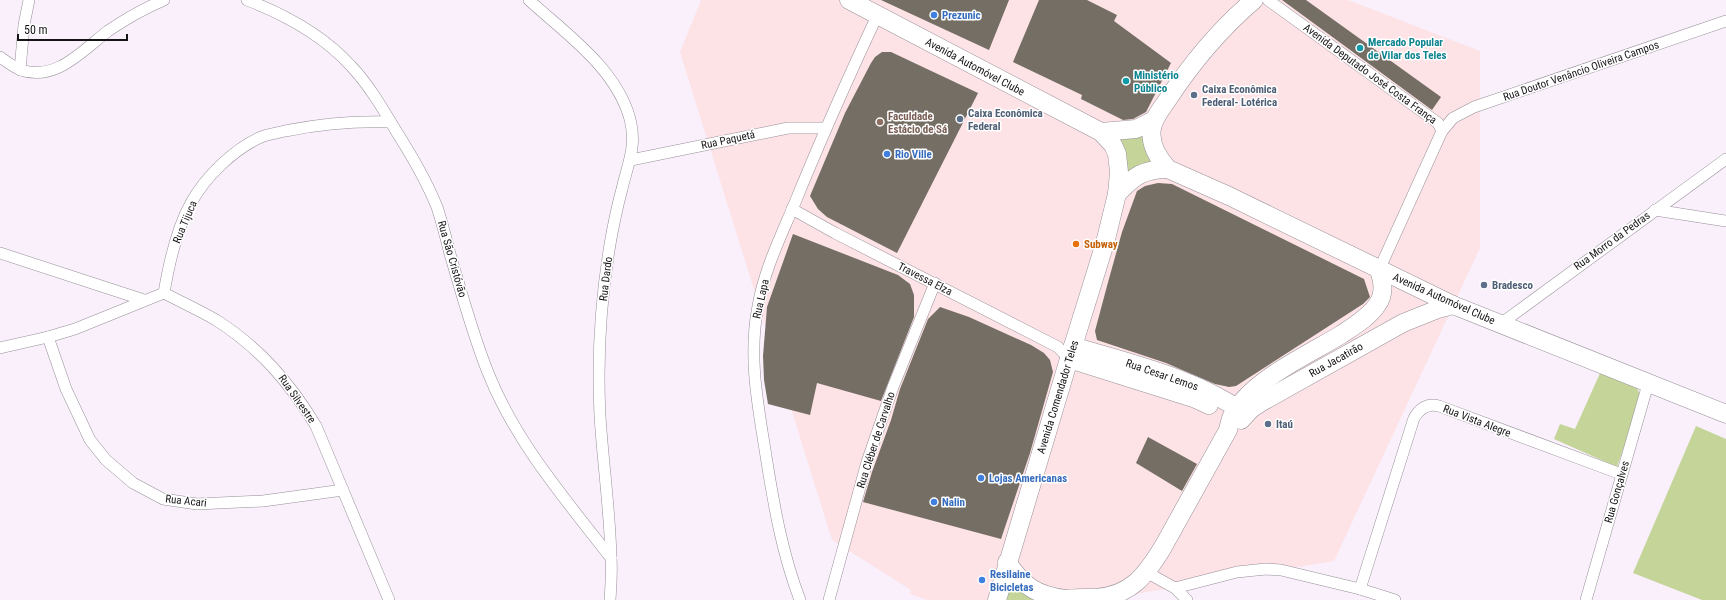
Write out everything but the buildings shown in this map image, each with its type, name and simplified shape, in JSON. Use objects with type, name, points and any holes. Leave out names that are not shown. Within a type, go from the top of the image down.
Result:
[{"type":"main road","name":"Avenida Automóvel Clube","points":[[850,0],[877,16],[1101,132]]},
{"type":"main road","points":[[1229,21],[1236,0]]},
{"type":"main road","points":[[1168,169],[1162,162],[1153,146],[1152,129],[1154,120],[1190,67],[1229,21],[1254,0]]},
{"type":"main road","points":[[1101,132],[1136,129],[1154,120]]},
{"type":"main road","name":"Avenida Comendador Teles","points":[[997,600],[1067,351],[1106,243],[1117,194],[1119,172],[1117,154],[1113,145],[1101,132]]},
{"type":"main road","name":"Avenida Automóvel Clube","points":[[1168,169],[1229,196],[1453,305],[1726,414]]},
{"type":"main road","points":[[1117,194],[1131,180],[1144,172],[1168,169]]},
{"type":"main road","name":"Rua Jacatirão","points":[[1008,562],[1025,584],[1048,596],[1063,599],[1101,597],[1114,594],[1132,586],[1146,572],[1163,546],[1237,418],[1268,379],[1344,333],[1366,317],[1382,297],[1382,278],[1379,270]]},
{"type":"main road","name":"Rua Jacatirão","points":[[1237,418],[1266,399],[1382,335],[1424,314],[1453,305]]},
{"type":"main road","points":[[1366,317],[1382,335]]},
{"type":"main road","name":"Rua Cesar Lemos","points":[[1067,351],[1196,399],[1237,418]]},
{"type":"street","points":[[20,70],[24,25],[29,0]]},
{"type":"street","points":[[0,57],[20,70],[35,73],[50,71],[66,64],[131,15],[164,0]]},
{"type":"street","name":"Rua São Cristóvão","points":[[248,0],[275,11],[302,26],[330,46],[351,66],[370,90],[417,164],[437,208],[472,327],[489,375],[508,416],[539,465],[612,558]]},
{"type":"street","name":"Rua Dardo","points":[[529,0],[600,66],[613,83],[623,101],[630,120],[632,139],[631,160],[616,209],[603,298],[600,350],[600,416],[612,558],[610,600]]},
{"type":"street","name":"Avenida Deputado José Costa França","points":[[1268,0],[1438,123],[1442,131],[1379,270]]},
{"type":"street","name":"Rua Lapa","points":[[800,600],[787,563],[780,535],[758,408],[752,362],[754,335],[758,306],[765,277],[825,128],[877,16]]},
{"type":"street","name":"Rua Doutor Venâncio Oliveira Campos","points":[[1442,131],[1452,118],[1474,107],[1726,21]]},
{"type":"street","name":"Rua Tijuca","points":[[164,293],[169,265],[178,235],[191,203],[217,168],[240,148],[262,136],[310,126],[358,121],[390,122]]},
{"type":"street","name":"Rua Paquetá","points":[[631,160],[788,128],[825,128]]},
{"type":"street","name":"Rua Morro da Pedras","points":[[1499,324],[1726,159]]},
{"type":"street","name":"Travessa Elza","points":[[792,209],[835,233],[1067,351]]},
{"type":"street","points":[[1655,210],[1726,221]]},
{"type":"street","points":[[0,253],[144,300]]},
{"type":"street","name":"Rua Cléber de Carvalho","points":[[829,600],[867,462],[893,387],[935,284]]},
{"type":"street","points":[[0,348],[75,329],[164,293]]},
{"type":"street","name":"Rua Silvestre","points":[[164,293],[216,321],[252,347],[277,370],[302,402],[316,426],[389,600]]},
{"type":"street","name":"Rua Acari","points":[[48,337],[66,389],[90,440],[106,460],[133,483],[163,499],[197,504],[256,502],[343,490]]},
{"type":"street","name":"Rua Gonçalves","points":[[1586,600],[1648,384]]},
{"type":"street","name":"Rua Vista Alegre","points":[[1360,589],[1414,418],[1418,412],[1426,406],[1439,406],[1621,474]]},
{"type":"street","points":[[1175,588],[1237,572],[1266,569],[1281,570],[1360,589],[1395,600]]},
{"type":"street","points":[[1146,572],[1175,588],[1187,600]]},
{"type":"shaded area","points":[[701,0],[1348,0],[1480,51],[1480,248],[1334,561],[1100,600],[928,600],[910,594],[911,590],[832,540],[680,52]]},
{"type":"green space","points":[[1144,130],[1145,149],[1154,166],[1127,178],[1112,140],[1130,138]]},
{"type":"green space","points":[[1601,371],[1637,388],[1641,397],[1617,467],[1554,439],[1560,424],[1575,429]]},
{"type":"green space","points":[[1696,426],[1726,439],[1726,600],[1702,600],[1633,573]]},
{"type":"green space","points":[[1011,579],[1045,600],[1004,600]]},
{"type":"place","name":"Prezunic","points":[[934,15]]},
{"type":"place","name":"Mercado Popular de Vilar dos Teles","points":[[1360,48]]},
{"type":"place","name":"Ministério Público","points":[[1126,81]]},
{"type":"place","name":"Caixa Econômica Federal- Lotérica","points":[[1194,95]]},
{"type":"place","name":"Caixa Econômica Federal","points":[[960,119]]},
{"type":"place","name":"Faculdade Estácio de Sá","points":[[880,122]]},
{"type":"place","name":"Rio Ville","points":[[887,154]]},
{"type":"place","name":"Subway","points":[[1076,244]]},
{"type":"place","name":"Bradesco","points":[[1484,285]]},
{"type":"place","name":"Itaú","points":[[1268,424]]},
{"type":"place","name":"Lojas Americanas","points":[[981,478]]},
{"type":"place","name":"Nalin","points":[[934,502]]},
{"type":"place","name":"Resilaine Bicicletas","points":[[982,580]]}]
